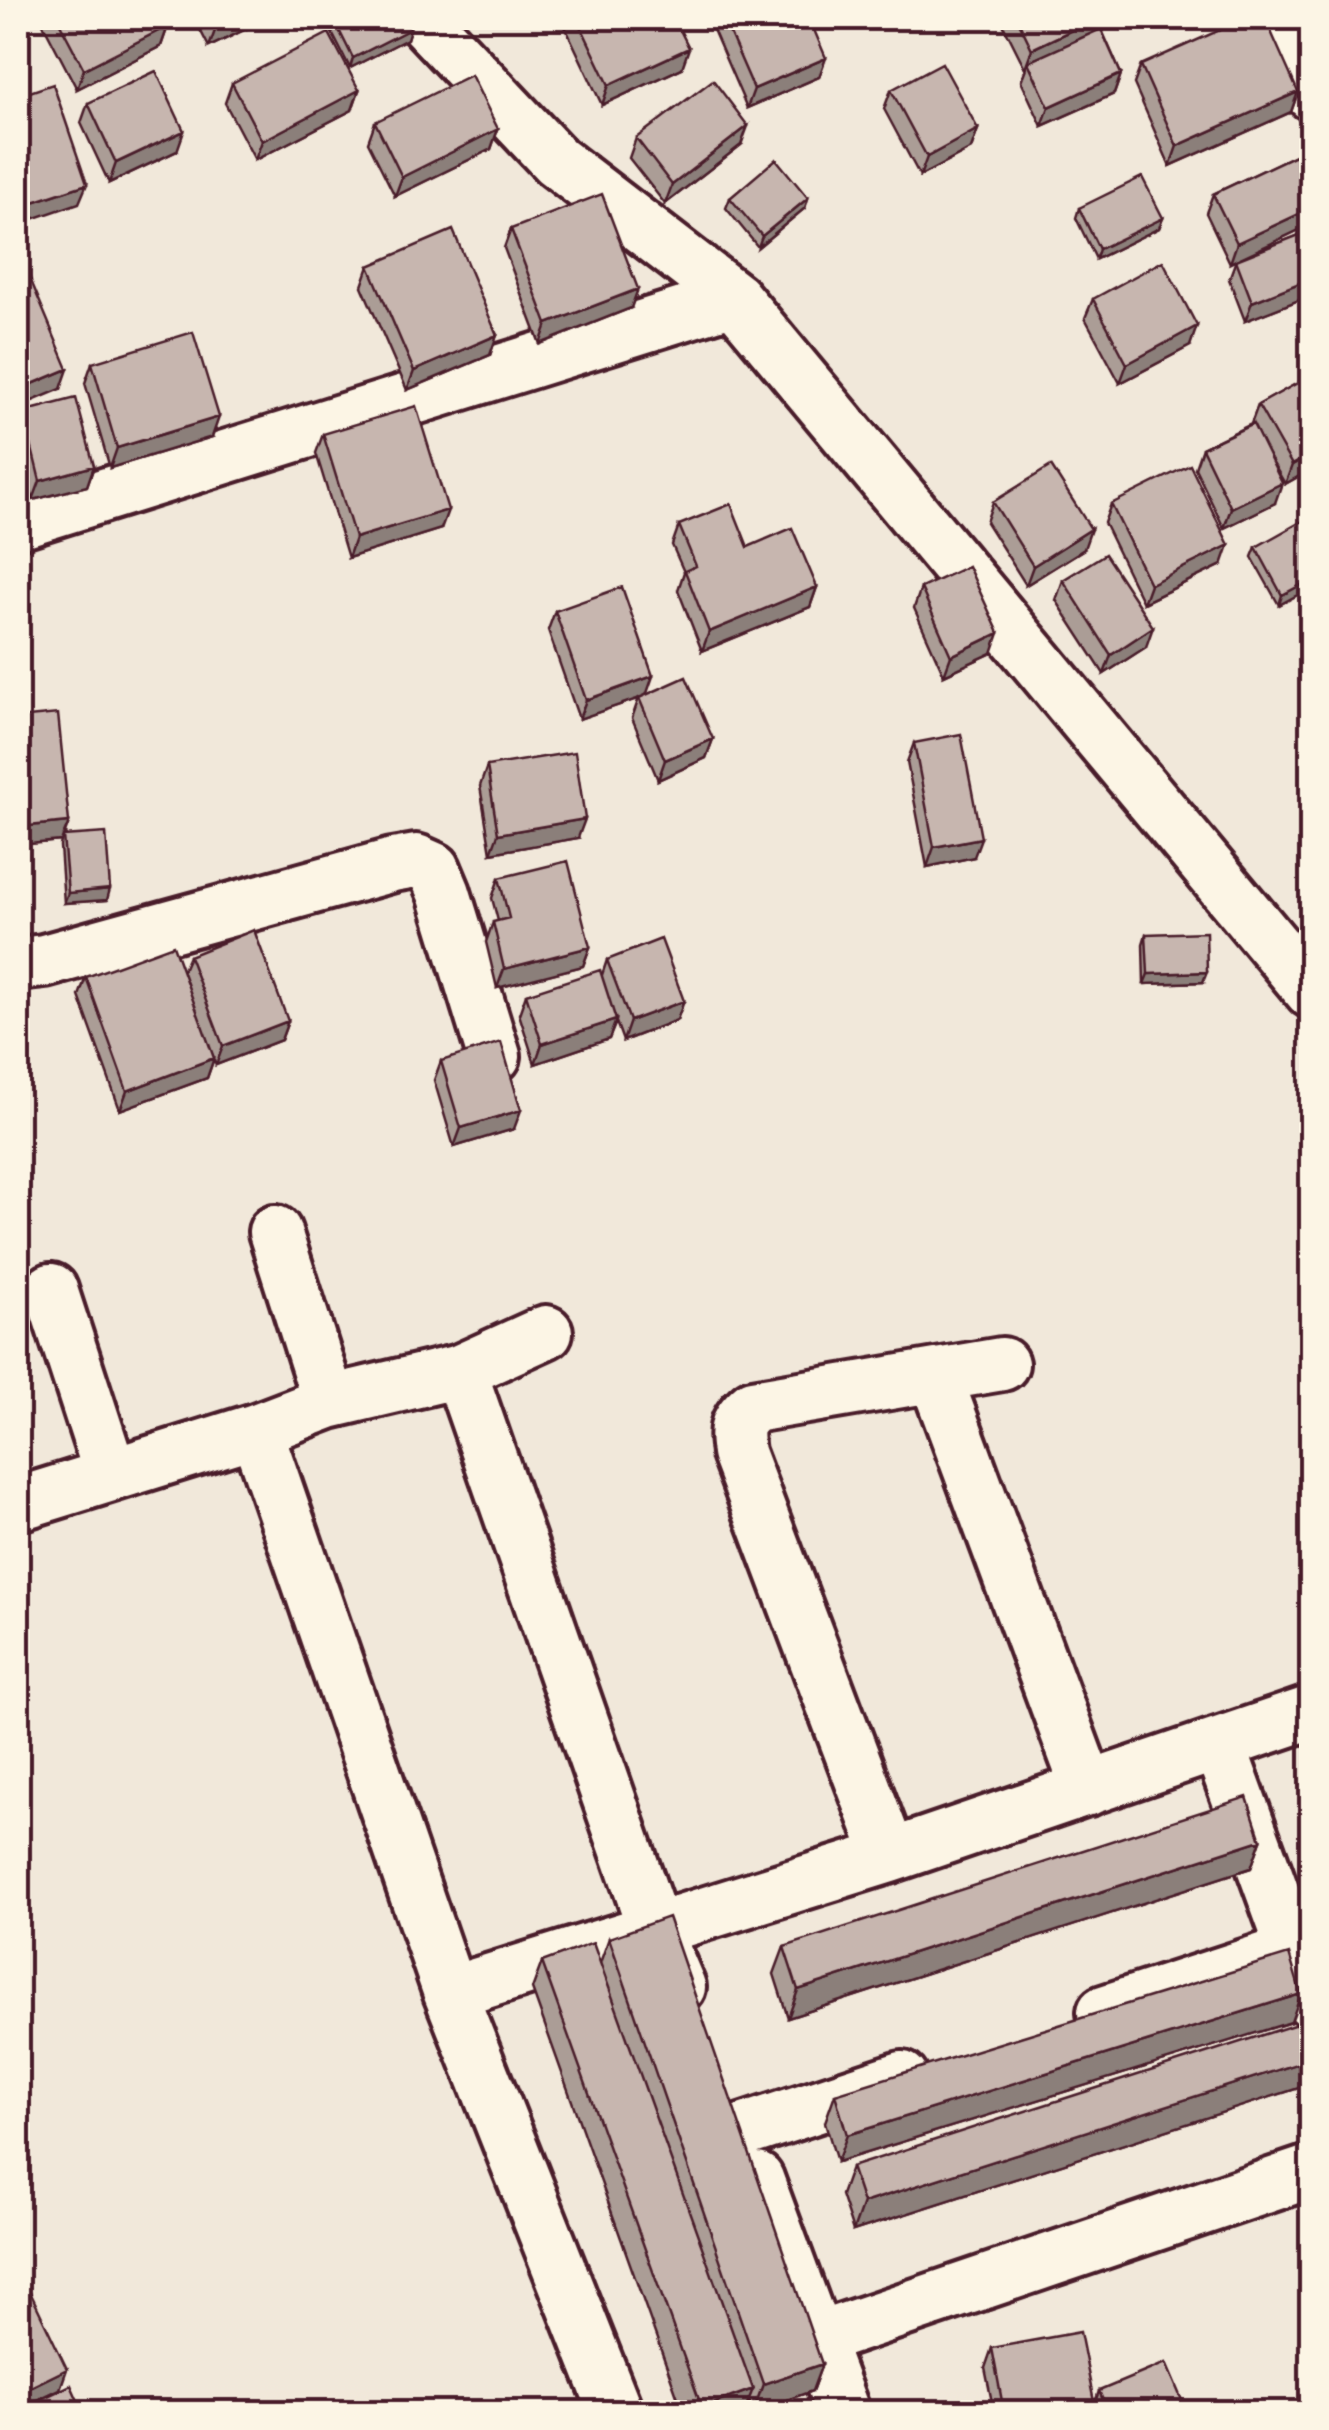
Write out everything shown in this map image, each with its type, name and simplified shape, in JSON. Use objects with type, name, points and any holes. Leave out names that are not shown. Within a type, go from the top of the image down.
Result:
[{"type":"street","points":[[421,18],[556,161],[734,298],[1312,992]]},
{"type":"street","points":[[1266,18],[1312,94]]},
{"type":"street","points":[[18,522],[734,298]]},
{"type":"street","points":[[18,964],[44,961],[393,865],[416,862],[434,869],[439,881],[494,1056]]},
{"type":"street","points":[[274,1232],[329,1402]]},
{"type":"street","points":[[52,1290],[111,1475]]},
{"type":"street","points":[[18,1504],[256,1430],[329,1402],[460,1372],[546,1332]]},
{"type":"street","points":[[890,1856],[738,1453],[736,1432],[740,1417],[753,1406],[1002,1364]]},
{"type":"street","points":[[460,1372],[654,1928],[696,2030]]},
{"type":"street","points":[[936,1376],[1088,1789]]},
{"type":"street","points":[[256,1430],[450,1993],[616,2412]]},
{"type":"street","points":[[450,1993],[890,1856],[1312,1712]]},
{"type":"street","points":[[1219,1745],[1303,1947],[1312,2001]]},
{"type":"street","points":[[1053,2029],[1303,1947]]},
{"type":"street","points":[[843,2412],[732,2115],[942,2065]]},
{"type":"street","points":[[816,2339],[1312,2171]]},
{"type":"building","points":[[57,18],[163,18],[168,26],[84,69]]},
{"type":"building","points":[[210,18],[237,18],[216,28]]},
{"type":"building","points":[[333,18],[405,18],[410,29],[353,58]]},
{"type":"building","points":[[577,18],[674,18],[689,48],[609,85]]},
{"type":"building","points":[[723,18],[809,18],[826,58],[754,89]]},
{"type":"building","points":[[1017,18],[1097,18],[1032,49]]},
{"type":"building","points":[[1247,18],[1265,18],[1298,92],[1177,146],[1141,65]]},
{"type":"building","points":[[1101,29],[1121,74],[1049,107],[1028,62]]},
{"type":"building","points":[[329,33],[359,90],[262,141],[232,83]]},
{"type":"building","points":[[942,63],[978,129],[927,157],[891,90]]},
{"type":"building","points":[[156,71],[184,131],[116,163],[88,103]]},
{"type":"building","points":[[471,75],[498,129],[402,177],[375,122]]},
{"type":"building","points":[[713,80],[748,126],[672,185],[636,138]]},
{"type":"building","points":[[53,84],[87,184],[18,207],[18,96]]},
{"type":"building","points":[[1312,147],[1312,208],[1237,243],[1213,194]]},
{"type":"building","points":[[776,159],[808,198],[762,236],[730,198]]},
{"type":"building","points":[[1142,177],[1163,218],[1099,249],[1079,208]]},
{"type":"building","points":[[602,194],[638,289],[547,324],[511,229]]},
{"type":"building","points":[[453,230],[497,335],[414,371],[369,266]]},
{"type":"building","points":[[1312,230],[1312,278],[1252,302],[1236,260]]},
{"type":"building","points":[[1163,261],[1197,326],[1127,364],[1093,299]]},
{"type":"building","points":[[26,269],[68,369],[18,390],[18,273]]},
{"type":"building","points":[[193,332],[219,417],[117,448],[92,363]]},
{"type":"building","points":[[1312,375],[1312,454],[1292,465],[1258,405]]},
{"type":"building","points":[[76,398],[94,466],[40,481],[23,412]]},
{"type":"building","points":[[416,406],[448,510],[355,538],[323,434]]},
{"type":"building","points":[[1253,424],[1282,483],[1231,508],[1202,448]]},
{"type":"building","points":[[1190,465],[1229,545],[1150,584],[1111,504]]},
{"type":"building","points":[[1051,466],[1091,529],[1033,566],[993,502]]},
{"type":"building","points":[[731,504],[748,547],[792,528],[817,587],[709,632],[685,571],[696,566],[679,525]]},
{"type":"building","points":[[1306,519],[1312,529],[1312,579],[1282,595],[1256,547]]},
{"type":"building","points":[[1105,554],[1153,627],[1111,655],[1063,580]]},
{"type":"building","points":[[968,566],[999,633],[951,656],[921,588]]},
{"type":"building","points":[[622,587],[653,676],[586,700],[555,611]]},
{"type":"building","points":[[686,677],[713,739],[665,760],[639,698]]},
{"type":"building","points":[[58,714],[69,822],[18,827],[18,718]]},
{"type":"building","points":[[961,734],[981,838],[934,847],[914,743]]},
{"type":"building","points":[[575,752],[585,819],[498,834],[487,766]]},
{"type":"building","points":[[106,833],[110,889],[68,893],[63,836]]},
{"type":"building","points":[[568,861],[590,947],[504,969],[493,922],[509,918],[499,878]]},
{"type":"building","points":[[254,930],[288,1021],[223,1046],[189,956]]},
{"type":"building","points":[[1206,932],[1207,972],[1148,974],[1146,934]]},
{"type":"building","points":[[661,939],[684,1001],[630,1021],[607,960]]},
{"type":"building","points":[[173,945],[214,1058],[127,1091],[86,977]]},
{"type":"building","points":[[600,970],[616,1020],[542,1044],[526,994]]},
{"type":"building","points":[[501,1042],[521,1110],[461,1128],[441,1061]]},
{"type":"building","points":[[1247,1797],[1261,1840],[798,1990],[784,1947]]},
{"type":"building","points":[[668,1917],[822,2364],[763,2384],[609,1938]]},
{"type":"building","points":[[593,1943],[753,2389],[702,2408],[542,1962]]},
{"type":"building","points":[[1289,1954],[1301,1994],[847,2135],[835,2094]]},
{"type":"building","points":[[1303,2022],[1312,2059],[863,2203],[851,2167]]},
{"type":"building","points":[[31,2294],[67,2369],[18,2393],[18,2300]]},
{"type":"building","points":[[1080,2332],[1094,2402],[1041,2412],[1004,2412],[992,2348]]},
{"type":"building","points":[[1166,2363],[1187,2412],[1108,2412],[1099,2391]]},
{"type":"building","points":[[71,2385],[83,2412],[18,2412],[18,2410]]}]
